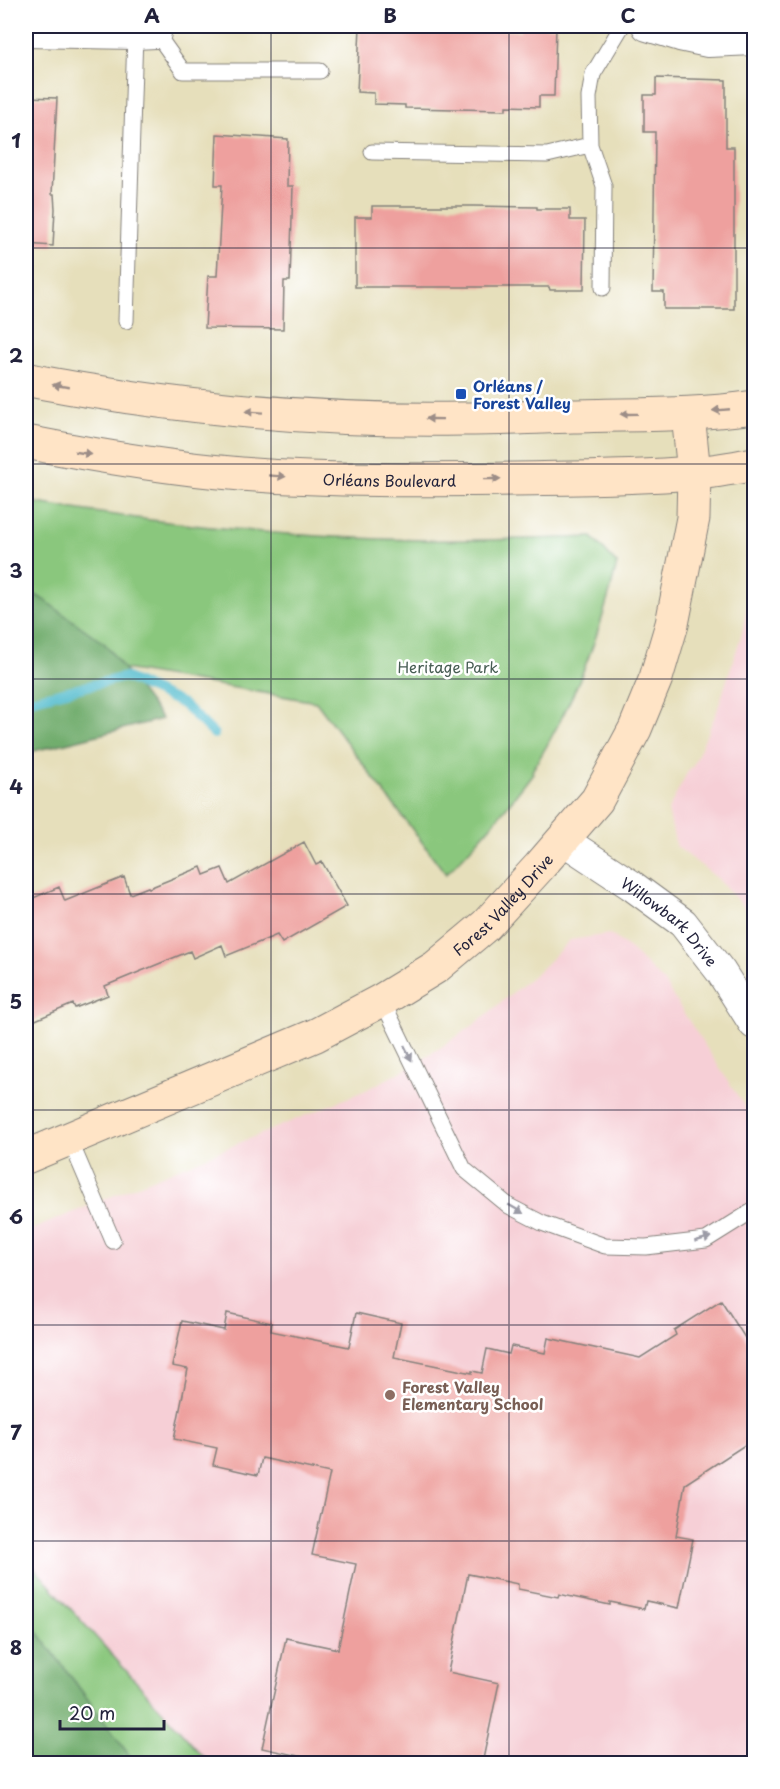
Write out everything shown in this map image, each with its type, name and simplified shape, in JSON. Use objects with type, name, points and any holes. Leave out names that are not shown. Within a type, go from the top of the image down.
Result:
[{"type":"main road","points":[[26,379],[56,386],[186,405],[250,412],[387,419],[464,420],[688,414],[754,406]]},
{"type":"main road","name":"Forest Valley Drive","points":[[26,1157],[316,1035],[382,1000],[436,967],[486,925],[562,840],[597,800],[634,729],[656,678],[672,624],[693,518],[694,473],[688,414]]},
{"type":"main road","name":"Orléans Boulevard","points":[[26,442],[166,465],[321,478],[451,480],[627,477],[694,473],[754,464]]},
{"type":"street","points":[[648,26],[708,42],[754,40]]},
{"type":"street","points":[[26,32],[149,31]]},
{"type":"street","name":"Willowbark Drive","points":[[562,840],[631,885],[683,923],[721,972],[754,1024]]},
{"type":"lane","points":[[603,288],[604,186],[590,145],[589,97],[593,74],[622,26]]},
{"type":"lane","points":[[149,31],[183,71],[320,71]]},
{"type":"lane","points":[[126,321],[149,31]]},
{"type":"lane","points":[[372,152],[547,155],[590,145]]},
{"type":"lane","points":[[382,1000],[464,1169],[509,1206],[542,1223],[605,1246],[636,1247],[706,1240],[754,1210]]},
{"type":"lane","points":[[69,1138],[113,1241]]},
{"type":"shaded area","points":[[754,570],[754,915],[752,916],[717,878],[676,846],[668,810],[690,767],[692,768],[717,711],[742,633]]},
{"type":"shaded area","name":"Forest Valley Elementary School","points":[[610,934],[629,948],[663,981],[754,1121],[754,1763],[209,1763],[26,1559],[26,1232],[366,1090],[404,1070],[475,1024],[540,970],[570,940]]},
{"type":"green space","name":"Heritage Park","points":[[26,501],[125,517],[273,533],[373,539],[444,540],[592,537],[617,564],[602,620],[583,671],[533,773],[513,800],[446,874],[316,702],[26,652]]},
{"type":"green space","points":[[26,589],[105,644],[162,719],[26,753]]},
{"type":"green space","points":[[26,1559],[209,1763],[26,1763]]},
{"type":"green space","points":[[26,1616],[135,1763],[26,1763]]},
{"type":"building","points":[[360,26],[520,31],[520,26],[556,27],[554,96],[539,96],[539,107],[506,106],[506,110],[405,108],[405,105],[374,104],[374,93],[357,92]]},
{"type":"building","points":[[656,78],[726,80],[726,147],[734,147],[734,309],[664,309],[664,292],[653,292],[655,132],[644,132],[644,95],[656,95]]},
{"type":"building","points":[[26,97],[57,98],[52,194],[54,194],[55,209],[53,246],[26,244]]},
{"type":"building","points":[[217,134],[288,139],[287,186],[293,186],[290,281],[284,281],[283,329],[205,328],[208,276],[217,276],[222,185],[215,185]]},
{"type":"building","points":[[372,206],[570,209],[570,220],[585,220],[584,290],[550,290],[549,287],[355,287],[355,217],[372,217]]},
{"type":"building","points":[[304,842],[316,865],[322,862],[347,906],[282,943],[277,935],[226,956],[222,945],[193,958],[190,951],[105,986],[108,995],[75,1008],[73,1004],[26,1024],[26,901],[59,887],[65,901],[124,877],[130,894],[201,867],[204,875],[222,868],[229,884]]},
{"type":"building","points":[[721,1300],[754,1352],[754,1439],[685,1484],[676,1536],[693,1539],[679,1608],[646,1601],[644,1609],[610,1602],[610,1605],[559,1594],[558,1597],[518,1589],[518,1584],[468,1574],[448,1672],[499,1683],[482,1764],[335,1764],[262,1748],[286,1638],[338,1649],[356,1564],[312,1555],[330,1473],[262,1458],[258,1475],[213,1465],[217,1448],[174,1439],[188,1369],[172,1366],[182,1321],[224,1330],[227,1313],[272,1323],[271,1331],[349,1347],[356,1313],[401,1323],[394,1357],[482,1373],[487,1349],[509,1354],[511,1346],[545,1353],[548,1338],[640,1358],[676,1335],[674,1330]]},
{"type":"waterway","points":[[26,701],[125,677],[183,704],[214,734]]},
{"type":"place","name":"Orléans / Forest Valley","points":[[461,394]]},
{"type":"place","name":"Forest Valley Elementary School","points":[[390,1395]]}]
